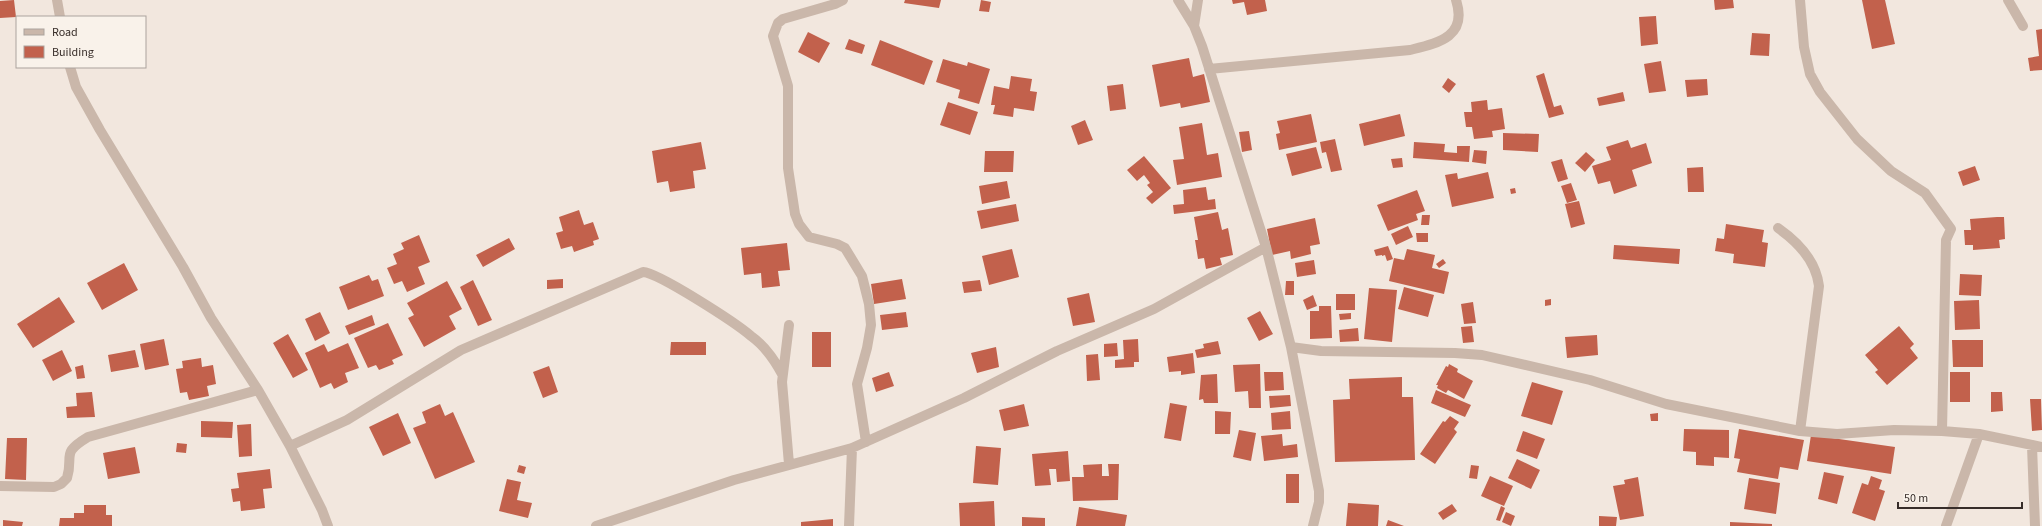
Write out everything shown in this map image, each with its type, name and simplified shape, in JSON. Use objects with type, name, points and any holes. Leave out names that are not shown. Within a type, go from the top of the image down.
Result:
[{"type":"street","points":[[57,0],[60,16]]},
{"type":"street","points":[[843,0],[835,4],[783,19],[778,23],[774,36],[788,86],[788,168],[798,224],[809,237],[837,244],[845,248],[862,276],[869,304],[871,325],[858,384],[866,442]]},
{"type":"street","points":[[1178,0],[1194,26],[1266,247],[1291,347],[1319,491],[1313,526]]},
{"type":"street","points":[[1194,26],[1198,0]]},
{"type":"street","points":[[1209,69],[1410,50],[1434,44],[1453,33],[1457,26],[1459,19],[1456,0]]},
{"type":"street","points":[[1800,0],[1804,46],[1810,74],[1820,92],[1857,139],[1891,171],[1925,193],[1951,229],[1946,240],[1942,431]]},
{"type":"street","points":[[2008,0],[2023,26]]},
{"type":"street","points":[[70,68],[76,87],[100,130],[183,267],[211,318],[258,390],[290,446],[322,510],[328,526]]},
{"type":"street","points":[[1778,228],[1796,241],[1815,268],[1819,286],[1800,431]]},
{"type":"street","points":[[596,526],[734,480],[852,448],[964,398],[1056,352],[1154,309],[1266,247]]},
{"type":"street","points":[[290,446],[347,420],[461,350],[643,272],[653,274],[674,286],[752,336],[774,359],[782,374]]},
{"type":"street","points":[[789,325],[782,374],[789,464]]},
{"type":"street","points":[[1291,347],[1321,351],[1455,353],[1482,355],[1590,380],[1666,404],[1800,431],[1837,434],[1894,430],[1942,431],[1980,434],[2037,446],[2036,526]]},
{"type":"street","points":[[0,486],[54,487],[67,478],[68,458],[73,447],[88,437],[258,390]]},
{"type":"street","points":[[1946,526],[1980,434]]},
{"type":"street","points":[[849,526],[852,448]]},
{"type":"building","points":[[14,0],[16,17],[0,18],[0,1]]},
{"type":"building","points":[[905,0],[941,0],[939,8],[904,3]]},
{"type":"building","points":[[981,0],[991,2],[989,12],[979,11]]},
{"type":"building","points":[[1232,0],[1265,0],[1267,11],[1247,15],[1244,2],[1233,4]]},
{"type":"building","points":[[1714,0],[1733,0],[1734,8],[1715,10]]},
{"type":"building","points":[[1862,0],[1885,0],[1895,44],[1872,49]]},
{"type":"building","points":[[1656,16],[1658,44],[1641,46],[1639,17]]},
{"type":"building","points":[[2042,29],[2042,70],[2030,71],[2028,58],[2039,56],[2036,30]]},
{"type":"building","points":[[808,32],[830,43],[819,63],[798,52]]},
{"type":"building","points":[[1752,33],[1770,34],[1769,56],[1750,55]]},
{"type":"building","points":[[849,39],[865,45],[862,54],[845,49]]},
{"type":"building","points":[[880,40],[933,61],[924,85],[871,65]]},
{"type":"building","points":[[1189,58],[1193,77],[1204,74],[1210,102],[1181,108],[1180,103],[1160,107],[1152,65]]},
{"type":"building","points":[[943,59],[967,66],[968,62],[990,69],[979,104],[958,98],[960,90],[936,82]]},
{"type":"building","points":[[1661,61],[1666,91],[1649,93],[1644,64]]},
{"type":"building","points":[[1544,73],[1554,107],[1561,105],[1564,114],[1549,118],[1536,76]]},
{"type":"building","points":[[1011,76],[1032,79],[1030,91],[1037,92],[1034,111],[1014,108],[1013,117],[993,114],[995,105],[991,105],[994,86],[1009,89]]},
{"type":"building","points":[[1448,78],[1456,84],[1449,93],[1442,87]]},
{"type":"building","points":[[1707,79],[1708,95],[1687,97],[1685,80]]},
{"type":"building","points":[[1123,84],[1126,109],[1110,111],[1107,86]]},
{"type":"building","points":[[1623,92],[1625,101],[1599,106],[1597,98]]},
{"type":"building","points":[[1487,100],[1488,110],[1502,108],[1505,129],[1492,131],[1493,137],[1474,139],[1472,127],[1466,127],[1464,112],[1472,112],[1471,102]]},
{"type":"building","points":[[948,102],[978,112],[970,135],[940,125]]},
{"type":"building","points":[[1311,114],[1317,142],[1279,150],[1276,134],[1280,133],[1277,121]]},
{"type":"building","points":[[1400,114],[1405,136],[1364,146],[1359,124]]},
{"type":"building","points":[[1085,120],[1093,140],[1078,145],[1071,126]]},
{"type":"building","points":[[1202,123],[1207,155],[1218,153],[1222,177],[1177,185],[1173,160],[1184,159],[1179,127]]},
{"type":"building","points":[[1249,131],[1252,150],[1242,152],[1239,132]]},
{"type":"building","points":[[1503,133],[1539,134],[1538,152],[1503,150]]},
{"type":"building","points":[[1335,139],[1342,170],[1331,172],[1326,152],[1322,153],[1320,142]]},
{"type":"building","points":[[1628,140],[1631,148],[1646,143],[1652,163],[1632,170],[1637,186],[1614,194],[1610,181],[1598,184],[1592,166],[1611,160],[1606,147]]},
{"type":"building","points":[[701,142],[706,169],[693,171],[695,188],[670,192],[668,181],[657,183],[652,151]]},
{"type":"building","points":[[1414,142],[1445,144],[1444,152],[1457,153],[1457,146],[1470,146],[1469,162],[1413,158]]},
{"type":"building","points":[[1316,147],[1322,168],[1292,176],[1286,154]]},
{"type":"building","points":[[1474,150],[1487,151],[1486,164],[1472,162]]},
{"type":"building","points":[[985,151],[1014,151],[1013,172],[984,172]]},
{"type":"building","points":[[1586,152],[1595,160],[1585,172],[1575,163]]},
{"type":"building","points":[[1144,156],[1171,188],[1152,204],[1146,198],[1153,192],[1147,185],[1150,183],[1144,175],[1137,181],[1127,170]]},
{"type":"building","points":[[1402,158],[1403,167],[1393,168],[1391,159]]},
{"type":"building","points":[[1562,159],[1568,179],[1558,182],[1551,162]]},
{"type":"building","points":[[1975,166],[1980,180],[1963,186],[1958,172]]},
{"type":"building","points":[[1703,167],[1704,192],[1688,192],[1687,168]]},
{"type":"building","points":[[1488,172],[1494,198],[1452,207],[1445,175],[1457,173],[1458,179]]},
{"type":"building","points":[[1007,181],[1010,198],[982,204],[979,186]]},
{"type":"building","points":[[1571,183],[1577,200],[1567,203],[1561,186]]},
{"type":"building","points":[[1206,187],[1208,200],[1215,199],[1216,209],[1174,214],[1173,205],[1184,204],[1183,190]]},
{"type":"building","points":[[1515,188],[1516,193],[1511,194],[1510,189]]},
{"type":"building","points":[[1417,190],[1425,211],[1416,214],[1418,220],[1388,231],[1377,205]]},
{"type":"building","points":[[1579,201],[1585,224],[1571,228],[1565,204]]},
{"type":"building","points":[[1016,204],[1019,221],[981,229],[977,211]]},
{"type":"building","points":[[579,210],[584,225],[593,222],[599,239],[593,241],[594,245],[574,252],[572,246],[561,249],[556,233],[563,231],[559,217]]},
{"type":"building","points":[[1218,212],[1222,230],[1228,228],[1233,255],[1220,258],[1222,265],[1206,269],[1204,258],[1198,259],[1195,240],[1198,240],[1194,217]]},
{"type":"building","points":[[1422,215],[1430,215],[1429,225],[1421,225]]},
{"type":"building","points":[[2004,217],[2005,239],[1999,240],[2000,248],[1973,250],[1973,245],[1965,245],[1964,230],[1971,230],[1970,219]]},
{"type":"building","points":[[1315,218],[1320,244],[1310,246],[1311,254],[1291,259],[1290,251],[1272,255],[1267,229]]},
{"type":"building","points":[[1726,224],[1764,230],[1762,242],[1768,243],[1765,267],[1733,263],[1734,254],[1715,251],[1717,238],[1724,239]]},
{"type":"building","points":[[1408,226],[1413,237],[1396,245],[1391,234]]},
{"type":"building","points":[[1416,233],[1428,233],[1428,242],[1417,242]]},
{"type":"building","points":[[419,235],[430,262],[418,267],[425,284],[407,292],[402,281],[394,284],[387,268],[397,264],[393,254],[404,249],[401,243]]},
{"type":"building","points":[[509,238],[515,249],[483,267],[476,255]]},
{"type":"building","points":[[787,243],[790,270],[778,271],[780,286],[762,288],[761,273],[744,275],[741,248]]},
{"type":"building","points":[[1614,245],[1680,249],[1679,264],[1613,259]]},
{"type":"building","points":[[1388,246],[1393,259],[1387,261],[1385,255],[1376,256],[1374,250]]},
{"type":"building","points":[[1012,249],[1019,277],[989,285],[982,256]]},
{"type":"building","points":[[1407,249],[1435,255],[1432,268],[1449,272],[1444,294],[1389,281],[1394,258],[1404,260]]},
{"type":"building","points":[[1443,259],[1446,263],[1439,268],[1436,264]]},
{"type":"building","points":[[1314,260],[1316,274],[1297,277],[1295,263]]},
{"type":"building","points":[[124,263],[138,290],[102,310],[87,283]]},
{"type":"building","points":[[1960,274],[1982,275],[1981,296],[1959,295]]},
{"type":"building","points":[[369,275],[372,281],[378,279],[384,296],[348,310],[339,287]]},
{"type":"building","points":[[563,279],[563,288],[547,289],[547,280]]},
{"type":"building","points":[[902,279],[906,299],[874,304],[871,284]]},
{"type":"building","points":[[473,280],[492,320],[478,326],[460,287]]},
{"type":"building","points":[[980,280],[982,291],[964,293],[962,282]]},
{"type":"building","points":[[447,281],[462,309],[449,316],[456,329],[424,347],[408,318],[414,315],[407,303]]},
{"type":"building","points":[[1286,281],[1294,281],[1294,295],[1285,295]]},
{"type":"building","points":[[1404,287],[1434,295],[1428,317],[1398,309]]},
{"type":"building","points":[[1369,288],[1397,290],[1392,342],[1364,339]]},
{"type":"building","points":[[1089,293],[1095,322],[1073,326],[1067,298]]},
{"type":"building","points":[[1336,294],[1355,294],[1355,310],[1336,310]]},
{"type":"building","points":[[1313,295],[1317,306],[1307,310],[1303,300]]},
{"type":"building","points":[[59,297],[75,322],[33,348],[17,324]]},
{"type":"building","points":[[1551,299],[1551,305],[1545,306],[1545,300]]},
{"type":"building","points":[[1979,300],[1980,329],[1955,330],[1954,301]]},
{"type":"building","points":[[1473,302],[1476,323],[1464,324],[1461,304]]},
{"type":"building","points":[[1319,306],[1331,306],[1332,338],[1310,339],[1310,311],[1319,311]]},
{"type":"building","points":[[1260,311],[1273,334],[1259,341],[1247,318]]},
{"type":"building","points":[[320,312],[330,333],[315,341],[305,319]]},
{"type":"building","points":[[906,312],[908,327],[882,330],[880,315]]},
{"type":"building","points":[[1351,313],[1351,319],[1340,320],[1339,314]]},
{"type":"building","points":[[372,315],[375,325],[349,335],[345,326]]},
{"type":"building","points":[[388,323],[403,355],[392,360],[394,364],[379,370],[376,365],[368,368],[354,338]]},
{"type":"building","points":[[1472,326],[1474,342],[1463,343],[1461,327]]},
{"type":"building","points":[[1899,326],[1914,344],[1910,348],[1918,358],[1887,385],[1875,372],[1878,370],[1865,355]]},
{"type":"building","points":[[1358,328],[1359,341],[1340,342],[1339,330]]},
{"type":"building","points":[[812,332],[831,332],[831,367],[812,367]]},
{"type":"building","points":[[288,334],[308,370],[293,378],[273,343]]},
{"type":"building","points":[[1597,335],[1598,355],[1567,358],[1565,337]]},
{"type":"building","points":[[164,339],[169,365],[145,370],[140,344]]},
{"type":"building","points":[[1138,339],[1139,362],[1134,362],[1134,367],[1115,368],[1115,360],[1124,359],[1123,340]]},
{"type":"building","points":[[1952,340],[1983,340],[1983,367],[1953,367]]},
{"type":"building","points":[[1218,341],[1221,354],[1197,358],[1195,350],[1204,348],[1203,344]]},
{"type":"building","points":[[671,342],[706,342],[706,355],[670,355]]},
{"type":"building","points":[[348,343],[359,368],[345,373],[348,382],[334,389],[331,383],[320,388],[305,353],[324,344],[328,352]]},
{"type":"building","points":[[1117,343],[1118,356],[1104,357],[1104,344]]},
{"type":"building","points":[[996,347],[999,367],[977,373],[971,353]]},
{"type":"building","points":[[62,350],[72,371],[53,381],[42,360]]},
{"type":"building","points":[[135,350],[139,367],[111,372],[108,355]]},
{"type":"building","points":[[1193,353],[1195,373],[1181,375],[1181,371],[1169,372],[1167,357]]},
{"type":"building","points":[[1098,354],[1100,380],[1087,381],[1086,355]]},
{"type":"building","points":[[201,358],[202,367],[213,365],[216,384],[207,386],[209,396],[189,400],[187,392],[180,393],[176,369],[183,368],[182,361]]},
{"type":"building","points":[[1260,364],[1261,408],[1249,408],[1248,391],[1235,392],[1233,365]]},
{"type":"building","points":[[1449,364],[1458,369],[1457,372],[1473,381],[1464,399],[1448,390],[1446,393],[1437,388],[1438,385],[1436,385],[1446,366],[1448,367]]},
{"type":"building","points":[[83,365],[85,378],[77,379],[75,367]]},
{"type":"building","points":[[549,366],[558,392],[543,398],[533,372]]},
{"type":"building","points":[[889,372],[894,386],[876,392],[872,378]]},
{"type":"building","points":[[1264,372],[1283,372],[1284,390],[1265,391]]},
{"type":"building","points":[[1950,372],[1970,372],[1970,402],[1950,402]]},
{"type":"building","points":[[1217,374],[1218,403],[1204,403],[1203,399],[1199,400],[1201,375]]},
{"type":"building","points":[[1402,377],[1402,397],[1413,397],[1415,460],[1335,462],[1333,400],[1350,399],[1349,379]]},
{"type":"building","points":[[1532,382],[1563,391],[1552,425],[1521,416]]},
{"type":"building","points":[[1436,390],[1471,405],[1465,417],[1431,403]]},
{"type":"building","points":[[92,392],[95,417],[67,418],[66,407],[77,406],[76,393]]},
{"type":"building","points":[[1991,392],[2002,392],[2003,411],[1991,412]]},
{"type":"building","points":[[1290,395],[1291,406],[1270,408],[1269,396]]},
{"type":"building","points":[[2030,399],[2041,399],[2042,430],[2032,431]]},
{"type":"building","points":[[1170,403],[1187,406],[1181,441],[1164,438]]},
{"type":"building","points":[[440,404],[445,416],[453,412],[475,462],[435,479],[413,428],[426,423],[422,412]]},
{"type":"building","points":[[1024,404],[1029,426],[1004,431],[999,410]]},
{"type":"building","points":[[1215,411],[1231,412],[1230,434],[1215,434]]},
{"type":"building","points":[[1290,411],[1291,429],[1272,430],[1271,413]]},
{"type":"building","points":[[398,413],[411,443],[383,456],[369,427]]},
{"type":"building","points":[[1658,413],[1658,421],[1651,421],[1650,414]]},
{"type":"building","points":[[1450,416],[1459,422],[1454,429],[1457,432],[1435,464],[1420,454],[1443,421],[1445,422]]},
{"type":"building","points":[[201,421],[233,422],[232,438],[201,437]]},
{"type":"building","points":[[251,424],[252,456],[239,457],[237,425]]},
{"type":"building","points":[[1684,429],[1729,430],[1729,458],[1714,457],[1714,466],[1696,465],[1696,452],[1683,451]]},
{"type":"building","points":[[1739,429],[1804,440],[1798,470],[1780,467],[1778,479],[1737,472],[1740,459],[1734,458]]},
{"type":"building","points":[[1239,430],[1256,433],[1251,461],[1233,457]]},
{"type":"building","points":[[1523,431],[1545,439],[1537,459],[1516,451]]},
{"type":"building","points":[[1282,434],[1283,446],[1297,444],[1298,457],[1264,461],[1261,436]]},
{"type":"building","points":[[1811,435],[1895,447],[1891,474],[1807,461]]},
{"type":"building","points":[[7,438],[27,438],[26,480],[5,479]]},
{"type":"building","points":[[177,443],[187,444],[186,453],[176,452]]},
{"type":"building","points":[[976,446],[1001,448],[998,485],[973,483]]},
{"type":"building","points":[[135,447],[140,473],[108,479],[103,453]]},
{"type":"building","points":[[1068,451],[1070,481],[1057,482],[1056,469],[1049,469],[1051,485],[1035,486],[1032,454]]},
{"type":"building","points":[[1517,459],[1540,470],[1531,489],[1508,478]]},
{"type":"building","points":[[1102,464],[1102,476],[1109,476],[1108,464],[1119,464],[1118,500],[1073,501],[1072,477],[1084,477],[1083,465]]},
{"type":"building","points":[[519,465],[526,467],[524,474],[517,472]]},
{"type":"building","points":[[1471,465],[1479,466],[1477,479],[1469,478]]},
{"type":"building","points":[[270,469],[272,488],[263,489],[265,508],[241,511],[240,501],[233,502],[231,489],[239,488],[237,473]]},
{"type":"building","points":[[1824,472],[1844,476],[1837,504],[1818,499]]},
{"type":"building","points":[[1286,474],[1299,474],[1299,503],[1286,503]]},
{"type":"building","points":[[1490,476],[1513,486],[1504,506],[1481,496]]},
{"type":"building","points":[[1871,476],[1882,480],[1879,489],[1885,491],[1875,521],[1852,513],[1862,483],[1868,485]]},
{"type":"building","points":[[1638,477],[1644,516],[1620,520],[1613,486],[1625,484],[1624,480]]},
{"type":"building","points":[[1749,478],[1780,483],[1776,514],[1744,509]]},
{"type":"building","points":[[507,479],[521,482],[517,500],[532,503],[528,518],[499,511]]},
{"type":"building","points":[[994,501],[995,526],[960,526],[959,503]]},
{"type":"building","points":[[1348,503],[1379,505],[1378,526],[1346,526]]},
{"type":"building","points":[[1452,504],[1457,511],[1443,520],[1438,513]]},
{"type":"building","points":[[84,505],[106,505],[106,515],[112,515],[112,526],[59,526],[60,518],[74,518],[74,513],[84,513]]},
{"type":"building","points":[[1501,506],[1505,508],[1500,521],[1496,520]]},
{"type":"building","points":[[1079,507],[1127,515],[1125,526],[1076,526]]},
{"type":"building","points":[[1506,512],[1515,516],[1511,526],[1502,522]]},
{"type":"building","points":[[1599,516],[1617,517],[1616,526],[1599,526]]},
{"type":"building","points":[[1022,517],[1045,518],[1045,526],[1022,526]]},
{"type":"building","points":[[833,519],[833,526],[801,526],[801,522]]},
{"type":"building","points":[[3,520],[23,522],[22,526],[3,526]]},
{"type":"building","points":[[1388,520],[1404,526],[1386,526]]},
{"type":"building","points":[[1730,522],[1772,524],[1772,526],[1730,526]]}]
